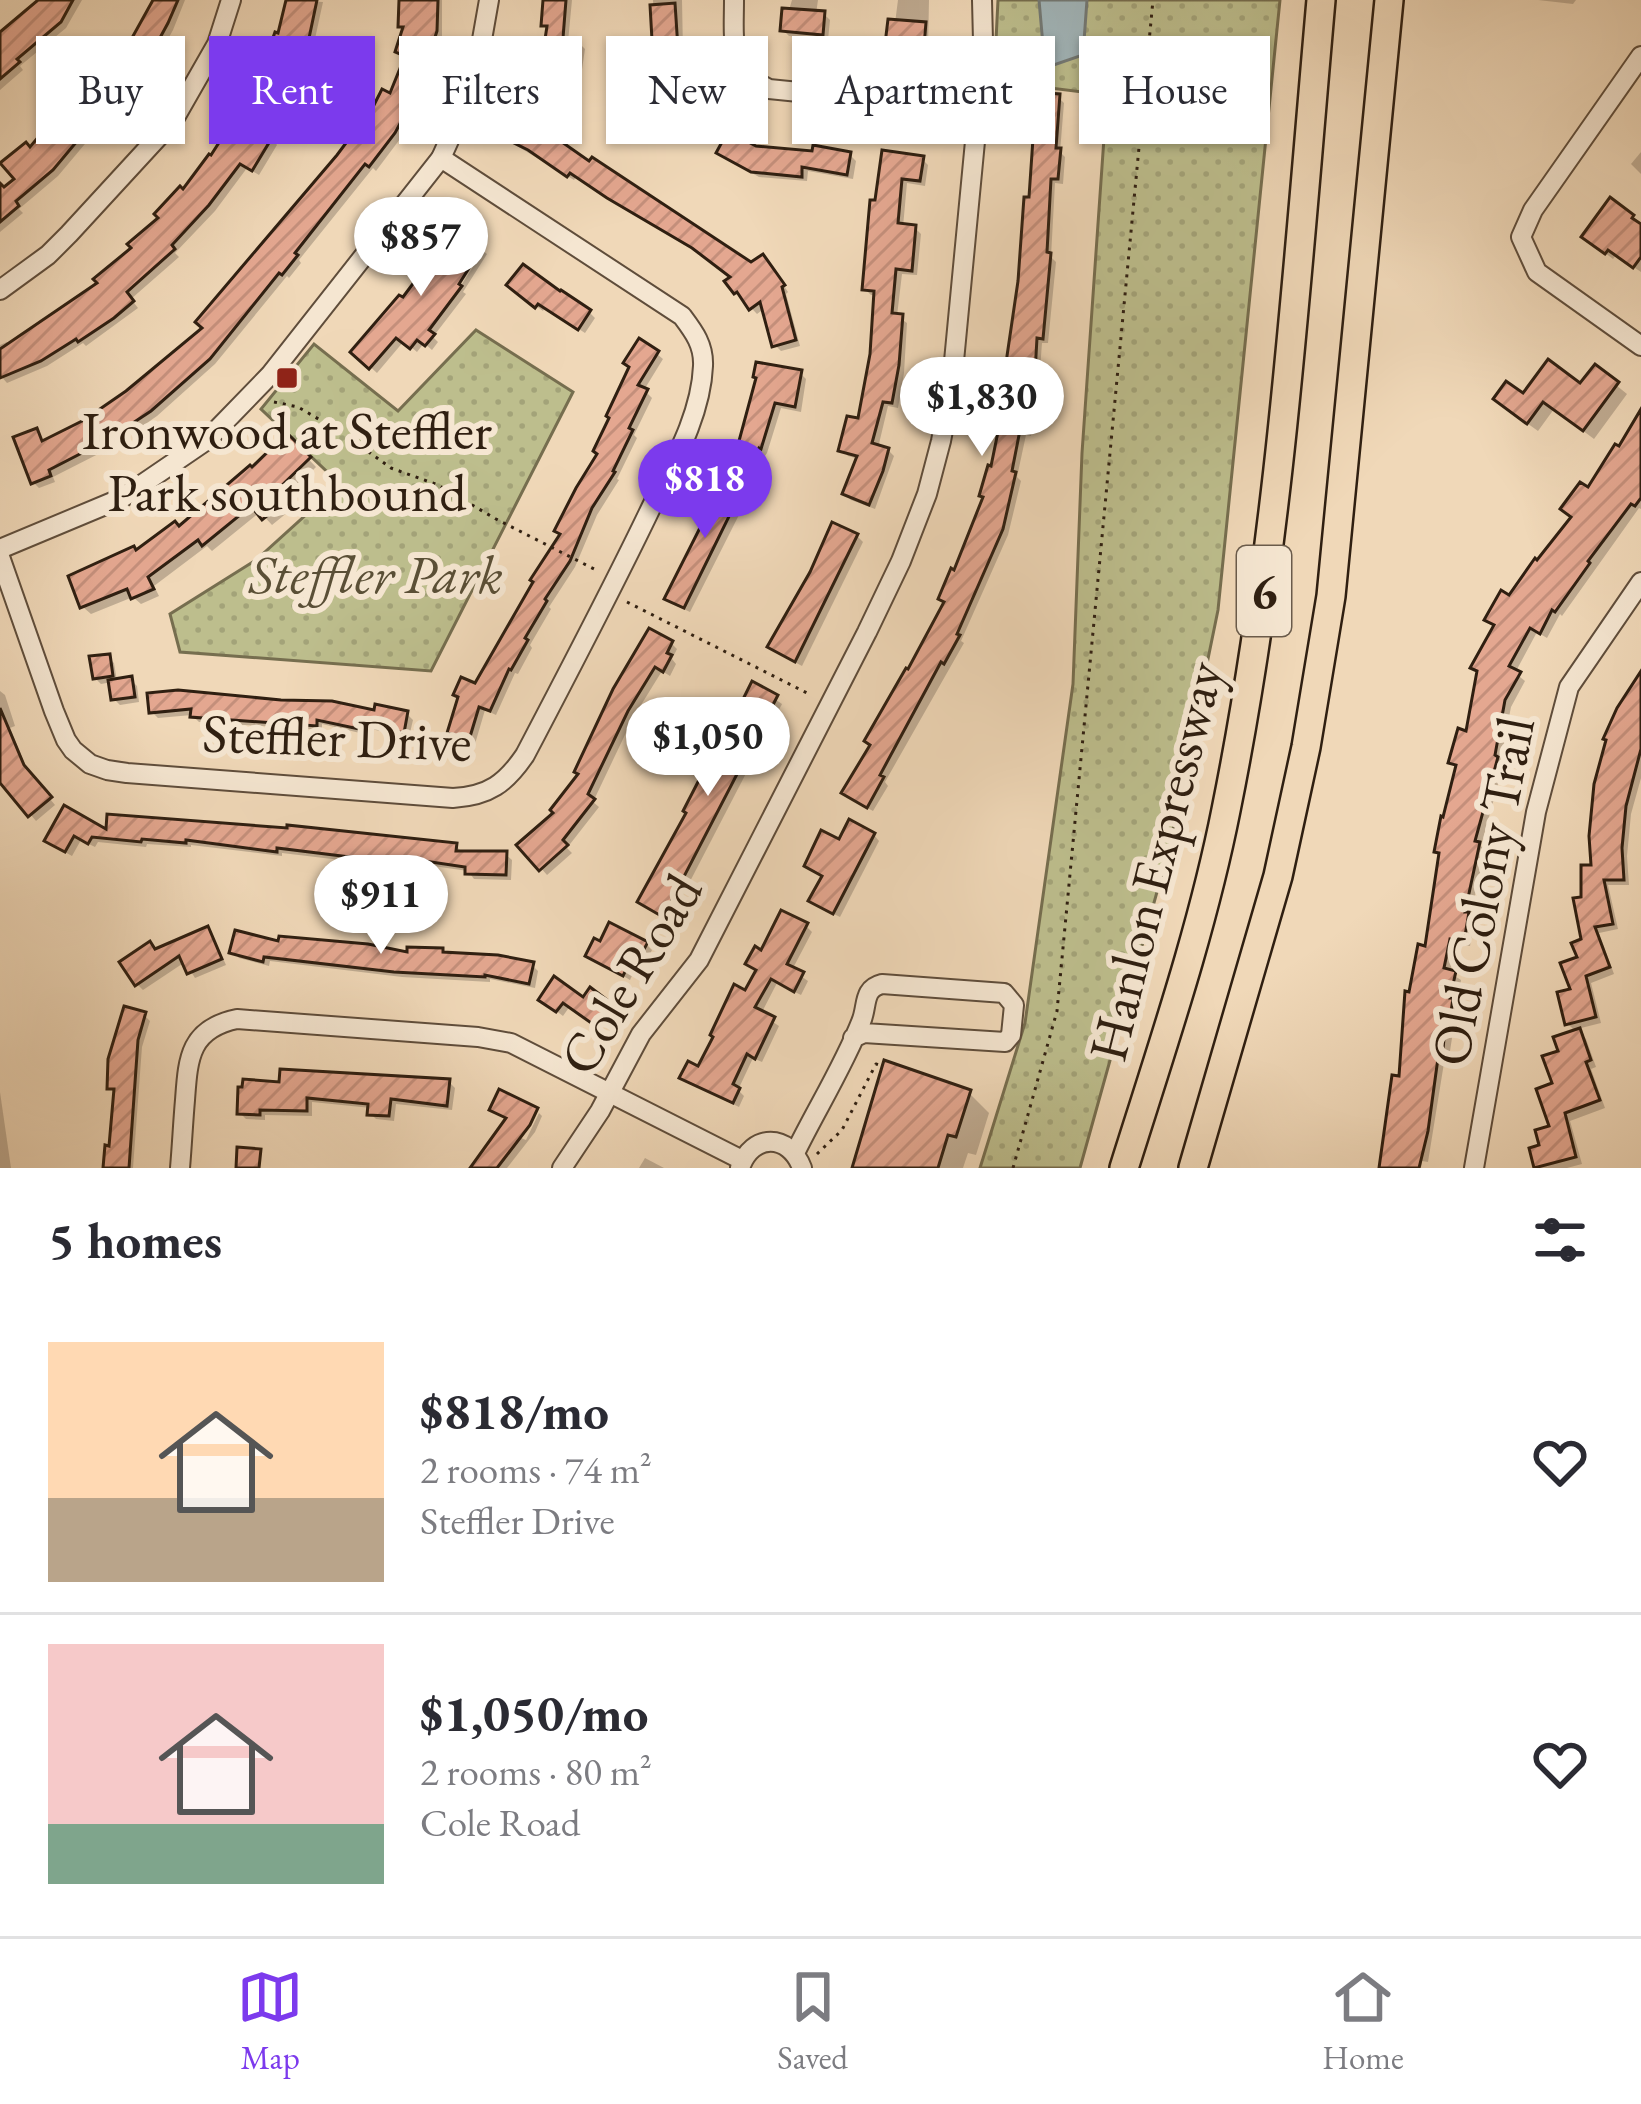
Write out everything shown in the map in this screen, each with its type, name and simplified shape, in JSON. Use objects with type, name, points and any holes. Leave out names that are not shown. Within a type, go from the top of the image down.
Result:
[{"type":"highway","name":"Hanlon Expressway","points":[[1124,1168],[1178,998],[1225,818],[1259,630],[1283,428],[1321,0]]},
{"type":"highway","name":"6","points":[[1193,1168],[1278,876],[1306,747],[1330,596],[1389,0]]},
{"type":"street","points":[[0,290],[48,255],[173,122],[217,44],[231,0]]},
{"type":"street","points":[[0,553],[122,498],[206,440],[270,374],[441,158],[474,85],[489,0]]},
{"type":"street","points":[[734,0],[736,56],[753,82],[792,91]]},
{"type":"street","name":"Cole Road","points":[[981,36],[982,0]]},
{"type":"street","points":[[1641,56],[1533,210],[1522,237],[1537,272],[1641,346]]},
{"type":"street","name":"Cole Road","points":[[562,1168],[640,1034],[699,960],[902,561],[927,494],[952,382],[975,144]]},
{"type":"street","name":"Steffler Drive","points":[[0,553],[54,711],[74,750],[90,764],[127,772],[453,798],[488,792],[510,777],[613,587],[681,446],[704,369],[700,343],[682,316],[441,158]]},
{"type":"street","name":"Old Colony Trail","points":[[1474,1168],[1536,812],[1569,686],[1641,582]]},
{"type":"street","points":[[180,1168],[188,1057],[201,1036],[237,1019],[511,1043],[741,1164],[756,1145],[766,1142],[784,1145],[804,1159],[853,1038],[863,1018],[867,992],[876,985],[1004,993],[1014,1005],[1011,1035],[1005,1042],[864,1033],[853,1038]]},
{"type":"path","points":[[1013,1168],[1057,1011],[1154,0]]},
{"type":"path","points":[[270,398],[277,405],[298,407],[391,469],[438,485],[829,704]]},
{"type":"path","points":[[804,1159],[842,1130],[876,1064],[882,1066]]},
{"type":"green space","points":[[998,0],[1280,0],[1270,98],[1270,36],[1079,36],[1079,92],[1055,89],[1055,36],[996,36]]},
{"type":"green space","points":[[1104,144],[1265,144],[1218,610],[1169,849],[1080,1168],[980,1168],[1025,1023],[1073,684],[1082,453]]},
{"type":"green space","name":"Steffler Park","points":[[476,330],[573,392],[431,671],[180,652],[170,614],[256,560],[340,484],[261,409],[314,344],[398,411]]},
{"type":"shaded area","points":[[1039,0],[1087,0],[1079,56],[1055,65],[1055,36],[1042,36]]},
{"type":"building","points":[[38,0],[73,0],[61,22],[44,36],[36,36],[36,43],[0,79],[0,32]]},
{"type":"building","points":[[153,0],[178,0],[161,36],[133,36]]},
{"type":"building","points":[[286,0],[317,0],[309,36],[274,36]]},
{"type":"building","points":[[399,0],[438,0],[435,36],[400,36],[403,27],[398,27]]},
{"type":"building","points":[[543,0],[566,0],[563,36],[546,36],[547,26],[541,26]]},
{"type":"building","points":[[675,3],[677,36],[652,36],[650,5]]},
{"type":"building","points":[[782,8],[825,11],[823,35],[780,31]]},
{"type":"building","points":[[888,19],[926,22],[925,36],[886,36]]},
{"type":"building","points":[[399,71],[395,133],[210,359],[151,411],[31,484],[13,437],[37,428],[42,441],[84,420],[202,328],[195,322],[345,144],[375,144],[375,103],[382,89],[390,93]]},
{"type":"building","points":[[1055,94],[1060,94],[1056,148],[1061,148],[1058,179],[1051,179],[1047,252],[1051,253],[1043,339],[1037,338],[1034,390],[1025,431],[1020,430],[1003,529],[960,635],[880,775],[884,777],[867,808],[841,793],[870,745],[864,741],[944,602],[938,599],[983,497],[979,496],[1009,390],[1005,389],[1007,356],[1024,197],[1029,197],[1033,144],[1055,144]]},
{"type":"building","points":[[36,140],[36,144],[75,144],[0,222],[0,183],[4,187],[14,179],[0,163],[26,142],[30,147]]},
{"type":"building","points":[[218,144],[268,144],[252,171],[240,164],[172,245],[175,249],[127,292],[134,301],[78,342],[0,378],[0,349],[97,283],[93,279],[131,248],[127,244],[158,218],[154,214]]},
{"type":"building","points":[[516,144],[565,144],[589,161],[592,157],[751,262],[763,254],[785,285],[796,340],[772,347],[760,302],[749,310],[724,281],[730,277],[692,248]]},
{"type":"building","points":[[721,144],[812,151],[813,145],[851,152],[847,175],[802,167],[802,177],[751,172],[716,153]]},
{"type":"building","points":[[882,150],[924,156],[920,181],[902,179],[898,223],[916,225],[912,271],[896,269],[892,313],[903,314],[899,365],[892,403],[883,402],[872,443],[889,448],[869,505],[842,494],[857,456],[838,451],[847,416],[858,418],[870,354],[874,291],[862,290],[870,200],[875,200]]},
{"type":"building","points":[[1610,197],[1641,224],[1641,257],[1633,268],[1581,237]]},
{"type":"building","points":[[451,226],[483,246],[462,286],[429,330],[435,334],[425,346],[417,340],[410,349],[396,338],[369,369],[350,352],[399,295],[403,297]]},
{"type":"building","points":[[523,264],[591,310],[578,330],[538,304],[535,308],[506,285]]},
{"type":"building","points":[[639,338],[659,351],[638,385],[648,389],[615,472],[592,508],[570,561],[545,599],[490,711],[479,707],[469,740],[447,733],[461,677],[475,683],[560,534],[554,531],[597,454],[593,451],[629,367],[623,363]]},
{"type":"building","points":[[1548,359],[1580,383],[1595,364],[1619,382],[1583,431],[1543,402],[1527,424],[1493,399],[1506,381],[1523,393]]},
{"type":"building","points":[[756,362],[802,370],[795,407],[775,403],[754,459],[736,452]]},
{"type":"building","points":[[1641,409],[1641,498],[1635,506],[1631,504],[1588,561],[1540,634],[1530,628],[1509,666],[1521,672],[1505,700],[1498,757],[1475,841],[1480,842],[1465,912],[1469,912],[1464,942],[1450,939],[1444,968],[1456,971],[1453,998],[1419,1168],[1379,1168],[1392,1075],[1399,1076],[1405,991],[1409,992],[1418,944],[1425,946],[1439,853],[1434,852],[1456,765],[1448,763],[1458,728],[1466,731],[1477,671],[1470,668],[1494,625],[1484,620],[1501,590],[1509,595],[1571,517],[1560,509],[1580,482],[1588,487]]},
{"type":"building","points":[[287,433],[311,457],[274,493],[283,503],[262,520],[251,506],[202,546],[198,540],[148,577],[154,589],[131,599],[127,589],[80,608],[68,576],[134,546],[136,550],[175,521],[179,526]]},
{"type":"building","points":[[725,473],[743,481],[739,496],[684,608],[664,599]]},
{"type":"building","points":[[832,522],[858,534],[795,662],[767,647]]},
{"type":"building","points":[[649,628],[673,641],[667,653],[672,655],[663,672],[655,667],[628,711],[588,794],[595,799],[563,840],[568,845],[539,871],[516,845],[553,813],[550,810],[578,774],[574,772],[613,689]]},
{"type":"building","points":[[110,654],[113,676],[93,679],[89,656]]},
{"type":"building","points":[[1641,671],[1641,749],[1626,806],[1624,880],[1604,880],[1613,924],[1595,927],[1610,967],[1586,976],[1596,1017],[1565,1025],[1557,992],[1570,989],[1560,963],[1577,957],[1571,943],[1581,939],[1573,898],[1581,897],[1581,865],[1591,865],[1589,836],[1603,739]]},
{"type":"building","points":[[132,676],[135,697],[111,700],[108,680]]},
{"type":"building","points":[[752,681],[778,695],[663,917],[637,902]]},
{"type":"building","points":[[178,690],[332,701],[374,710],[375,704],[408,711],[404,733],[317,720],[317,726],[190,717],[191,709],[149,713],[147,693]]},
{"type":"building","points":[[0,708],[24,765],[52,797],[28,817],[0,783]]},
{"type":"building","points":[[64,805],[106,829],[107,814],[287,825],[457,843],[456,851],[507,851],[506,875],[465,874],[465,867],[411,859],[366,859],[277,848],[277,852],[186,840],[92,837],[88,844],[74,836],[65,852],[44,841]]},
{"type":"building","points":[[849,819],[875,833],[833,914],[808,901],[822,876],[804,866],[821,830],[839,839]]},
{"type":"building","points":[[781,910],[808,923],[787,964],[804,972],[794,992],[771,979],[755,1007],[775,1017],[755,1059],[747,1054],[733,1084],[740,1088],[733,1103],[679,1078],[688,1061],[698,1066],[734,984],[745,990],[756,970],[745,964],[755,946],[761,950]]},
{"type":"building","points":[[609,922],[648,942],[638,960],[632,957],[623,976],[585,956],[594,938],[600,941]]},
{"type":"building","points":[[208,926],[222,959],[187,974],[179,956],[135,986],[119,962],[150,941],[155,949]]},
{"type":"building","points":[[235,930],[278,941],[279,936],[407,952],[407,947],[443,948],[443,952],[534,962],[529,984],[485,975],[394,972],[264,957],[263,962],[229,953]]},
{"type":"building","points":[[554,976],[583,997],[590,987],[610,1002],[594,1025],[563,1003],[556,1012],[538,1000]]},
{"type":"building","points":[[124,1006],[146,1012],[138,1040],[129,1168],[103,1168],[114,1089],[107,1089],[108,1059]]},
{"type":"building","points":[[1580,1028],[1600,1100],[1565,1113],[1576,1157],[1534,1168],[1529,1148],[1539,1145],[1535,1130],[1549,1126],[1536,1089],[1552,1083],[1542,1056],[1558,1051],[1553,1037]]},
{"type":"building","points":[[884,1060],[971,1090],[956,1137],[948,1135],[938,1168],[852,1168]]},
{"type":"building","points":[[280,1069],[450,1079],[447,1106],[391,1099],[389,1116],[367,1115],[368,1104],[307,1098],[307,1111],[237,1114],[243,1079],[279,1082]]},
{"type":"building","points":[[499,1089],[538,1108],[497,1168],[470,1168],[506,1118],[489,1110]]},
{"type":"building","points":[[237,1147],[261,1149],[259,1168],[236,1168]]},
{"type":"place","name":"Ironwood at Steffler Park southbound","points":[[287,378]]}]
